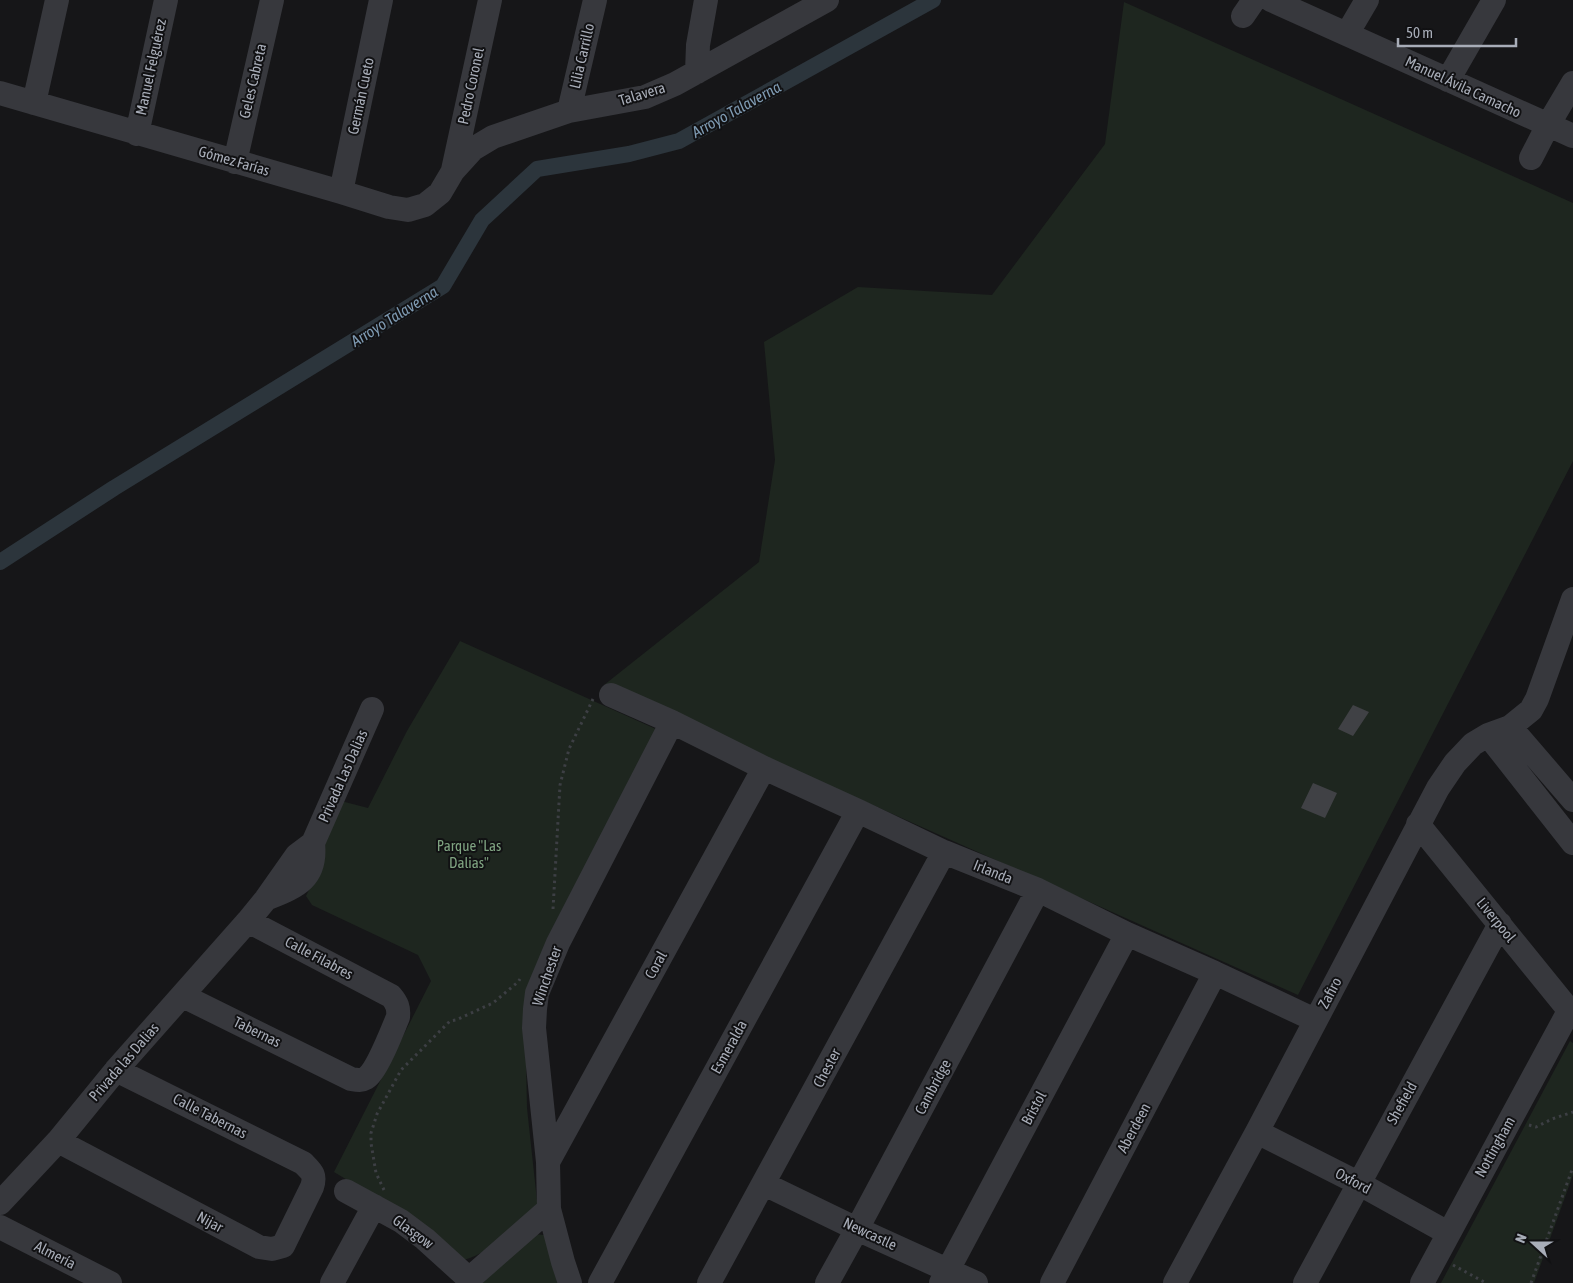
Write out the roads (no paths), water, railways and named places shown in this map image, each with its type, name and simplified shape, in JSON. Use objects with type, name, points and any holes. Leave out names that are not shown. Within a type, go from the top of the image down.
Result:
[{"type":"street","points":[[34,103],[58,0]]},
{"type":"street","name":"Manuel Felguérez","points":[[137,134],[166,0]]},
{"type":"street","name":"Geles Cabreta","points":[[235,162],[272,0]]},
{"type":"street","name":"Germán Cueto","points":[[341,192],[381,0]]},
{"type":"street","name":"Pedro Coronel","points":[[453,171],[490,0]]},
{"type":"street","name":"Lilia Carrillo","points":[[569,111],[595,0]]},
{"type":"street","points":[[696,72],[698,45],[706,0]]},
{"type":"street","name":"Talavera","points":[[453,171],[473,149],[494,137],[569,111],[645,97],[675,84],[827,0]]},
{"type":"street","name":"Manuel Ávila Camacho","points":[[1271,0],[1573,136]]},
{"type":"street","points":[[1348,34],[1367,0]]},
{"type":"street","points":[[1448,80],[1494,0]]},
{"type":"street","points":[[1531,158],[1573,83]]},
{"type":"street","name":"Gómez Farías","points":[[0,94],[389,207],[408,210],[425,205],[440,193],[453,171]]},
{"type":"street","points":[[1573,599],[1537,700],[1526,714],[1510,727],[1573,800]]},
{"type":"street","name":"Irlanda","points":[[611,695],[672,722],[764,768],[858,810],[944,852],[1038,890],[1127,934],[1315,1020]]},
{"type":"street","name":"Privada Las Dalias","points":[[248,921],[297,855],[313,843],[372,709]]},
{"type":"street","name":"Winchester","points":[[570,1283],[550,1209],[548,1162],[534,1028],[534,1009],[538,993],[558,943],[672,722]]},
{"type":"street","name":"Zafiro","points":[[1175,1283],[1257,1132],[1438,788],[1454,763],[1473,744],[1488,735],[1510,727]]},
{"type":"street","points":[[1488,735],[1573,844]]},
{"type":"street","name":"Coral","points":[[548,1162],[764,768]]},
{"type":"street","name":"Esmeralda","points":[[600,1283],[858,810]]},
{"type":"street","name":"Liverpool","points":[[1418,824],[1571,1013]]},
{"type":"street","name":"Chester","points":[[709,1283],[944,852]]},
{"type":"street","name":"Cambridge","points":[[828,1283],[1038,890]]},
{"type":"street","name":"Privada las Dalias","points":[[5,1191],[58,1141],[116,1070],[248,921]]},
{"type":"street","name":"Calle Filabres","points":[[248,921],[391,996]]},
{"type":"street","name":"Shefield","points":[[1304,1283],[1500,924]]},
{"type":"street","name":"Bristol","points":[[944,1276],[1127,934]]},
{"type":"street","name":"Aberdeen","points":[[1052,1283],[1215,973]]},
{"type":"street","name":"Tabernas","points":[[183,996],[351,1079],[360,1080],[368,1077],[376,1066],[398,1018],[399,1010],[391,996]]},
{"type":"street","name":"Nottingham","points":[[1422,1283],[1571,1013]]},
{"type":"street","name":"Calle Tabernas","points":[[116,1070],[303,1163]]},
{"type":"street","name":"Oxford","points":[[1257,1132],[1358,1183],[1448,1233]]},
{"type":"street","name":"Nijar","points":[[58,1141],[252,1244],[268,1248],[282,1246],[312,1188],[314,1180],[311,1171],[303,1163]]},
{"type":"street","name":"Newcastle","points":[[764,1184],[858,1230],[944,1276],[976,1283]]},
{"type":"street","name":"Glasgow","points":[[346,1191],[401,1221],[425,1239],[463,1279]]},
{"type":"street","points":[[332,1283],[374,1206]]},
{"type":"street","points":[[463,1279],[550,1209]]},
{"type":"street","name":"Almería","points":[[0,1227],[110,1283]]},
{"type":"waterway","name":"Arroyo Talaverna","points":[[0,562],[114,488],[443,286],[482,220],[537,169],[629,154],[679,141],[933,0]]},
{"type":"park label","name":"Parque \"Las Dalias\"","points":[[469,854]]}]
